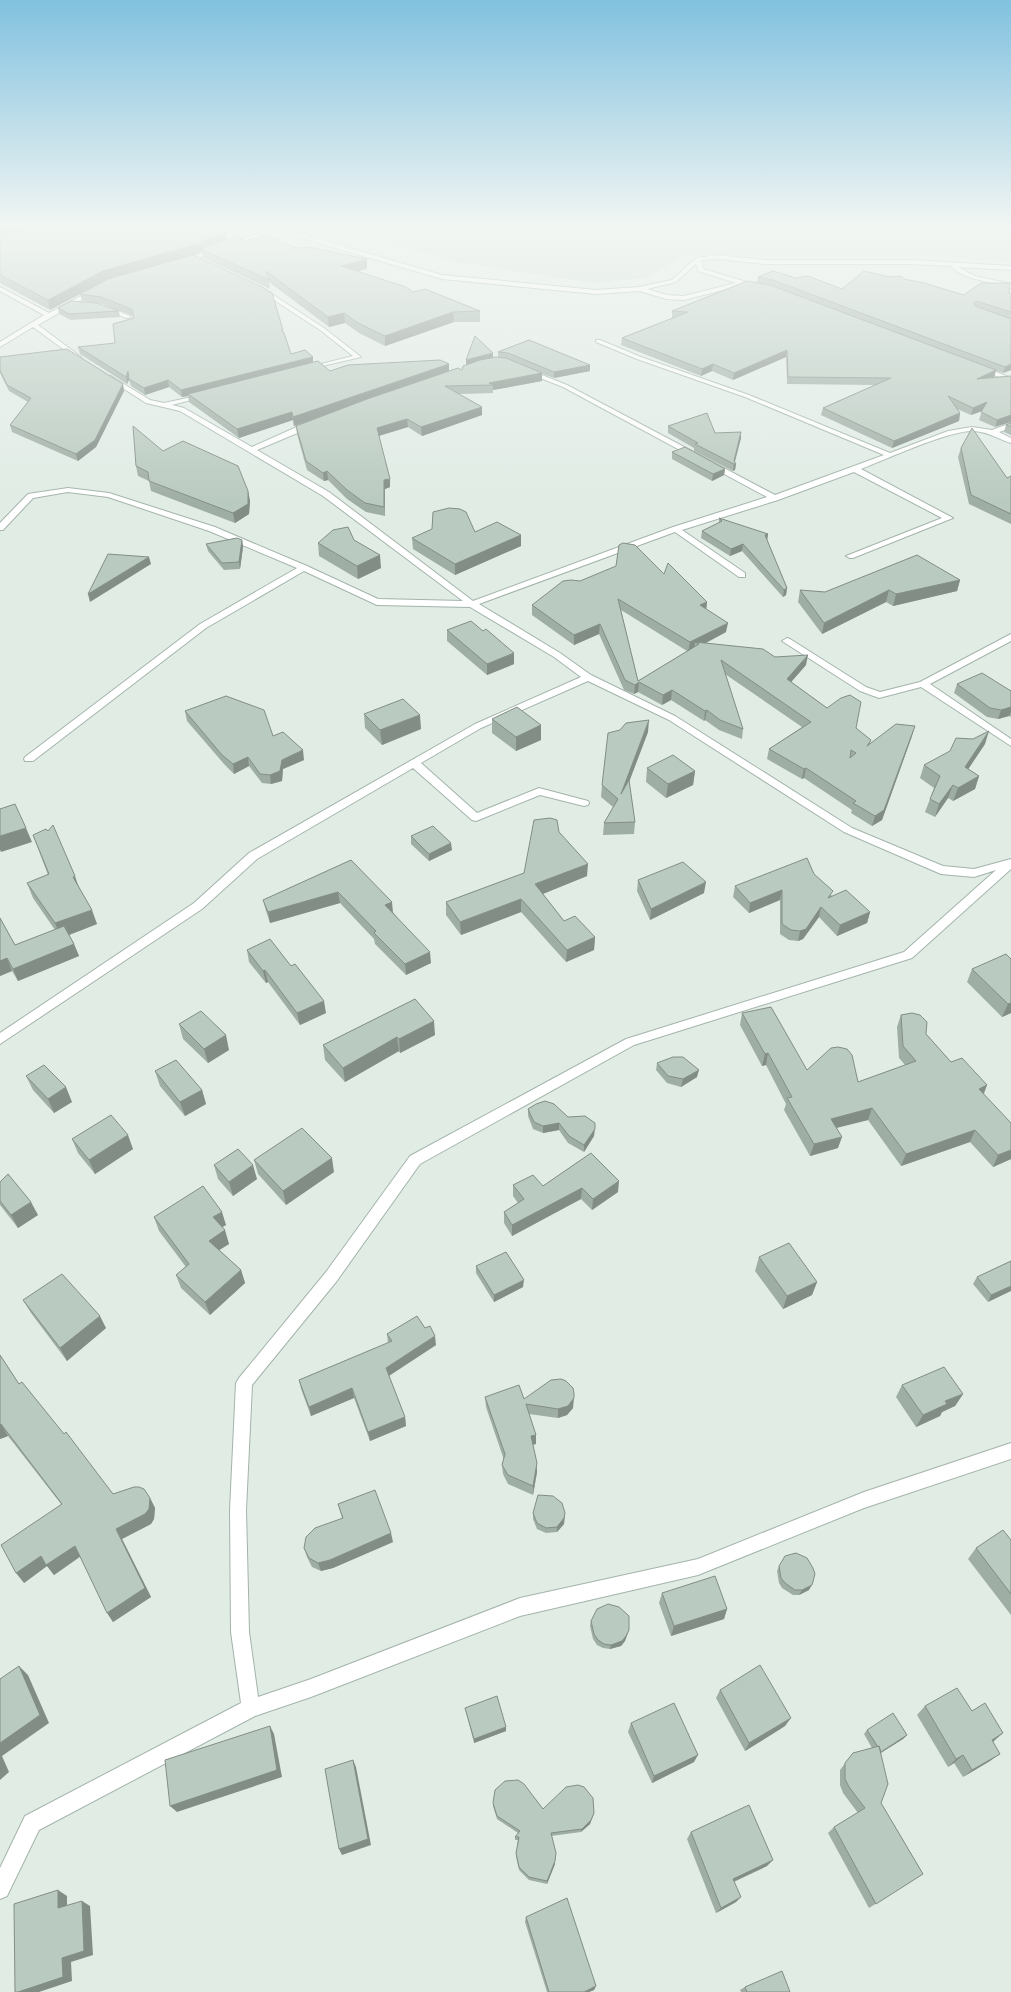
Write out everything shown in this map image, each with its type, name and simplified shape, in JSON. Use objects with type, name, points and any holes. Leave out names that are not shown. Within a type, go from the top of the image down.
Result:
[{"type":"street","points":[[0,345],[44,318]]},
{"type":"street","points":[[299,371],[358,357],[306,318]]},
{"type":"street","points":[[34,325],[66,350],[85,362]]},
{"type":"street","points":[[598,341],[639,358],[747,396],[890,455]]},
{"type":"street","points":[[971,365],[1011,380]]},
{"type":"street","points":[[522,369],[565,386],[775,498]]},
{"type":"street","points":[[104,374],[148,402],[182,409],[326,494],[472,604],[557,655],[588,677],[672,718],[848,830],[941,870],[974,873],[1011,862]]},
{"type":"street","points":[[164,405],[209,393]]},
{"type":"street","points":[[251,450],[315,422]]},
{"type":"street","points":[[993,432],[1011,425]]},
{"type":"street","points":[[0,528],[31,496],[68,490],[109,495],[212,529],[304,568],[377,602],[472,604],[676,529],[775,498],[856,469],[948,433],[972,429],[993,432],[1011,441]]},
{"type":"street","points":[[850,556],[949,518],[856,469]]},
{"type":"street","points":[[676,529],[742,575]]},
{"type":"street","points":[[29,759],[203,626],[304,568]]},
{"type":"street","points":[[788,641],[863,689],[879,695],[923,684],[1011,637]]},
{"type":"street","points":[[0,1039],[198,906],[253,856],[478,726],[588,677]]},
{"type":"street","points":[[923,684],[1011,743]]},
{"type":"street","points":[[414,763],[476,818],[539,791],[584,803]]},
{"type":"street","points":[[251,1708],[240,1632],[238,1510],[244,1384],[330,1277],[415,1160],[630,1042],[908,955],[1011,862]]},
{"type":"street","points":[[0,1889],[32,1823],[251,1708],[311,1688],[520,1607],[698,1567],[864,1500],[1011,1451]]},
{"type":"building","points":[[134,318],[279,318],[283,330],[281,330],[284,333],[291,354],[305,350],[313,357],[181,390],[168,380],[144,388],[129,379],[128,371],[126,377],[78,347],[115,343],[113,324]]},
{"type":"building","points":[[351,318],[436,318],[385,336]]},
{"type":"building","points":[[673,318],[858,318],[996,370],[977,379],[1011,376],[1011,415],[997,420],[981,412],[987,402],[973,408],[948,396],[960,413],[894,441],[823,408],[891,378],[788,377],[787,350],[734,373],[713,364],[702,369],[622,338]]},
{"type":"building","points":[[874,318],[1011,319],[1011,364],[1005,367]]},
{"type":"building","points":[[475,336],[493,353],[466,360]]},
{"type":"building","points":[[529,340],[590,365],[554,372],[508,353],[498,352]]},
{"type":"building","points":[[67,349],[123,384],[95,440],[76,454],[10,425],[31,398],[7,385],[0,370],[0,357]]},
{"type":"building","points":[[496,357],[506,358],[542,373],[489,383],[493,385],[445,386],[482,407],[421,427],[407,419],[377,428],[390,479],[384,480],[384,507],[365,503],[347,490],[327,471],[323,473],[306,461],[296,426],[367,399],[458,368],[462,370],[463,366],[480,360]]},
{"type":"building","points":[[440,360],[449,364],[293,417],[292,412],[237,429],[188,394],[318,361],[330,371],[348,365]]},
{"type":"building","points":[[707,413],[715,433],[741,432],[734,461],[736,464],[695,444],[698,443],[668,426]]},
{"type":"building","points":[[133,426],[163,451],[183,441],[238,466],[248,491],[248,504],[233,513],[149,481],[148,472],[136,466]]},
{"type":"building","points":[[972,428],[1007,478],[1011,476],[1011,514],[971,495],[961,448]]},
{"type":"building","points":[[685,447],[725,469],[713,474],[672,452]]},
{"type":"building","points":[[449,508],[460,509],[466,512],[475,532],[497,522],[521,535],[455,564],[412,538],[432,529],[433,512]]},
{"type":"building","points":[[719,518],[768,534],[765,535],[787,588],[784,590],[743,544],[731,549],[702,531],[722,521]]},
{"type":"building","points":[[348,527],[354,540],[380,555],[357,566],[318,543],[333,530]]},
{"type":"building","points":[[237,538],[242,540],[239,562],[222,563],[206,544]]},
{"type":"building","points":[[623,543],[635,545],[664,574],[668,563],[707,602],[700,605],[728,623],[690,642],[618,599],[638,681],[699,644],[695,642],[763,649],[775,657],[808,655],[787,679],[827,708],[841,698],[850,695],[861,702],[856,728],[871,740],[867,746],[896,724],[915,726],[884,810],[875,816],[853,803],[856,801],[806,768],[804,769],[769,749],[811,722],[721,660],[743,729],[720,720],[707,710],[705,711],[672,690],[663,695],[639,682],[635,685],[625,680],[600,624],[574,635],[532,605],[563,581],[580,581],[616,566],[619,545]],"holes":[[[851,750],[856,753],[850,758]]]},
{"type":"building","points":[[108,554],[149,557],[88,594]]},
{"type":"building","points":[[917,555],[960,580],[896,594],[889,590],[824,623],[800,590],[825,592]]},
{"type":"building","points":[[471,621],[483,631],[486,629],[514,653],[487,664],[447,630]]},
{"type":"building","points":[[982,673],[1011,691],[1011,707],[1001,710],[990,708],[957,684]]},
{"type":"building","points":[[226,696],[264,710],[273,736],[283,732],[303,750],[282,760],[280,771],[270,775],[260,774],[248,757],[233,764],[222,755],[185,711]]},
{"type":"building","points":[[403,699],[420,715],[380,730],[364,714]]},
{"type":"building","points":[[517,707],[541,725],[516,737],[492,719]]},
{"type":"building","points":[[649,720],[621,794],[629,780],[635,822],[604,823],[618,799],[602,785],[608,733],[620,730],[626,723]]},
{"type":"building","points":[[989,731],[965,767],[979,776],[958,788],[953,785],[939,804],[930,799],[940,776],[924,765],[950,751],[956,738],[973,739]]},
{"type":"building","points":[[673,755],[695,771],[668,784],[647,768]]},
{"type":"building","points":[[15,804],[26,828],[0,836],[0,809]]},
{"type":"building","points":[[550,818],[557,820],[559,832],[588,864],[535,884],[564,921],[575,916],[595,937],[567,950],[521,899],[460,922],[446,902],[524,873],[534,820]]},
{"type":"building","points":[[53,825],[75,876],[73,877],[92,910],[55,923],[27,883],[49,874],[33,835],[46,829],[48,831]]},
{"type":"building","points":[[433,826],[451,843],[429,854],[411,836]]},
{"type":"building","points":[[807,858],[814,874],[833,891],[828,898],[846,890],[870,912],[840,925],[821,907],[806,929],[800,931],[791,930],[782,924],[782,890],[750,903],[735,886]]},
{"type":"building","points":[[351,860],[392,902],[385,905],[430,952],[405,964],[374,933],[376,931],[338,892],[268,912],[263,900]]},
{"type":"building","points":[[683,862],[706,882],[651,909],[638,880]]},
{"type":"building","points":[[0,918],[15,945],[64,926],[74,944],[13,969],[7,958],[0,961]]},
{"type":"building","points":[[270,939],[291,966],[295,964],[324,1001],[297,1013],[265,970],[263,971],[247,950]]},
{"type":"building","points":[[1006,954],[1011,959],[1011,1003],[1008,1004],[972,969]]},
{"type":"building","points":[[415,999],[434,1021],[399,1039],[397,1037],[343,1068],[323,1045]]},
{"type":"building","points":[[771,1007],[807,1070],[831,1048],[838,1047],[847,1049],[852,1055],[858,1082],[916,1061],[903,1046],[901,1015],[912,1013],[920,1015],[927,1022],[926,1034],[951,1062],[962,1058],[987,1085],[979,1089],[1011,1123],[1011,1150],[998,1155],[975,1130],[906,1154],[872,1108],[831,1119],[842,1137],[814,1144],[787,1098],[792,1097],[768,1053],[765,1054],[742,1013]]},
{"type":"building","points":[[201,1011],[226,1035],[204,1049],[179,1024]]},
{"type":"building","points":[[673,1057],[683,1057],[699,1070],[683,1079],[668,1076],[657,1063]]},
{"type":"building","points":[[176,1060],[202,1090],[180,1102],[155,1071]]},
{"type":"building","points":[[44,1065],[66,1087],[48,1099],[26,1076]]},
{"type":"building","points":[[545,1101],[554,1104],[568,1117],[585,1116],[595,1123],[595,1129],[584,1145],[569,1136],[559,1123],[543,1126],[534,1122],[528,1109]]},
{"type":"building","points":[[111,1115],[128,1135],[89,1160],[72,1139]]},
{"type":"building","points":[[302,1128],[332,1158],[283,1191],[254,1160]]},
{"type":"building","points":[[238,1149],[253,1165],[229,1182],[214,1165]]},
{"type":"building","points":[[591,1153],[619,1181],[593,1199],[582,1188],[512,1225],[504,1212],[524,1199],[513,1185],[533,1175],[543,1186]]},
{"type":"building","points":[[8,1174],[31,1202],[11,1215],[0,1201],[0,1182]]},
{"type":"building","points":[[203,1186],[222,1212],[213,1217],[225,1230],[209,1241],[241,1270],[205,1302],[176,1275],[189,1264],[154,1217]]},
{"type":"building","points":[[789,1243],[817,1282],[787,1296],[759,1257]]},
{"type":"building","points":[[506,1252],[524,1280],[494,1295],[476,1266]]},
{"type":"building","points":[[1011,1261],[1011,1286],[991,1295],[977,1277]]},
{"type":"building","points":[[62,1274],[100,1316],[60,1348],[23,1300]]},
{"type":"building","points":[[417,1316],[425,1328],[430,1326],[435,1336],[386,1368],[405,1417],[368,1432],[352,1388],[309,1407],[299,1380],[392,1341],[387,1334]]},
{"type":"building","points":[[0,1355],[19,1384],[22,1382],[64,1434],[66,1432],[113,1494],[134,1487],[139,1487],[144,1489],[150,1498],[149,1509],[145,1514],[116,1529],[145,1588],[107,1613],[75,1546],[46,1565],[41,1556],[16,1573],[1,1545],[62,1504],[1,1424],[0,1425]]},
{"type":"building","points":[[944,1367],[963,1394],[945,1401],[947,1404],[923,1415],[902,1385]]},
{"type":"building","points":[[561,1379],[566,1381],[573,1388],[574,1398],[568,1406],[558,1409],[526,1404],[536,1435],[531,1436],[537,1463],[533,1486],[508,1475],[502,1465],[505,1454],[485,1397],[519,1385],[524,1399],[551,1380]]},
{"type":"building","points":[[375,1490],[391,1533],[330,1560],[318,1563],[309,1558],[304,1548],[306,1537],[315,1528],[343,1518],[338,1504]]},
{"type":"building","points":[[538,1495],[553,1496],[562,1503],[565,1513],[564,1518],[557,1527],[546,1528],[537,1523],[533,1513]]},
{"type":"building","points":[[1003,1530],[1011,1540],[1011,1594],[976,1548]]},
{"type":"building","points":[[796,1553],[807,1558],[815,1574],[812,1585],[802,1590],[795,1590],[785,1583],[781,1578],[779,1566],[785,1556]]},
{"type":"building","points":[[715,1576],[727,1609],[674,1626],[662,1593]]},
{"type":"building","points":[[608,1604],[619,1607],[629,1616],[629,1630],[626,1636],[622,1641],[611,1645],[604,1644],[598,1640],[594,1634],[591,1621],[597,1609]]},
{"type":"building","points":[[760,1665],[791,1718],[749,1743],[720,1690]]},
{"type":"building","points":[[19,1666],[40,1715],[0,1743],[0,1679]]},
{"type":"building","points":[[957,1688],[972,1711],[985,1703],[1003,1733],[992,1740],[1000,1754],[972,1770],[963,1755],[956,1759],[925,1706]]},
{"type":"building","points":[[497,1696],[506,1727],[474,1739],[465,1708]]},
{"type":"building","points":[[674,1703],[698,1755],[654,1776],[631,1723]]},
{"type":"building","points":[[893,1713],[907,1735],[881,1752],[879,1746],[878,1747],[867,1730]]},
{"type":"building","points":[[270,1726],[277,1770],[170,1806],[165,1760]]},
{"type":"building","points":[[879,1746],[888,1784],[881,1803],[923,1874],[876,1904],[834,1827],[865,1808],[849,1787],[845,1779],[845,1763],[853,1753]]},
{"type":"building","points":[[353,1760],[368,1839],[339,1849],[325,1769]]},
{"type":"building","points":[[518,1780],[524,1784],[543,1809],[566,1787],[578,1785],[584,1787],[593,1798],[594,1813],[591,1820],[582,1829],[551,1833],[556,1853],[555,1861],[547,1881],[529,1877],[519,1867],[516,1853],[519,1837],[515,1837],[520,1831],[497,1816],[493,1803],[495,1790],[505,1781]]},
{"type":"building","points":[[749,1805],[773,1860],[733,1879],[741,1897],[721,1908],[691,1832]]},
{"type":"building","points":[[58,1890],[58,1908],[82,1901],[84,1951],[62,1958],[63,1977],[15,1992],[14,1904]]},
{"type":"building","points":[[567,1898],[596,1986],[584,1992],[549,1992],[526,1917]]},
{"type":"building","points":[[782,1971],[790,1992],[747,1992],[745,1987]]}]
